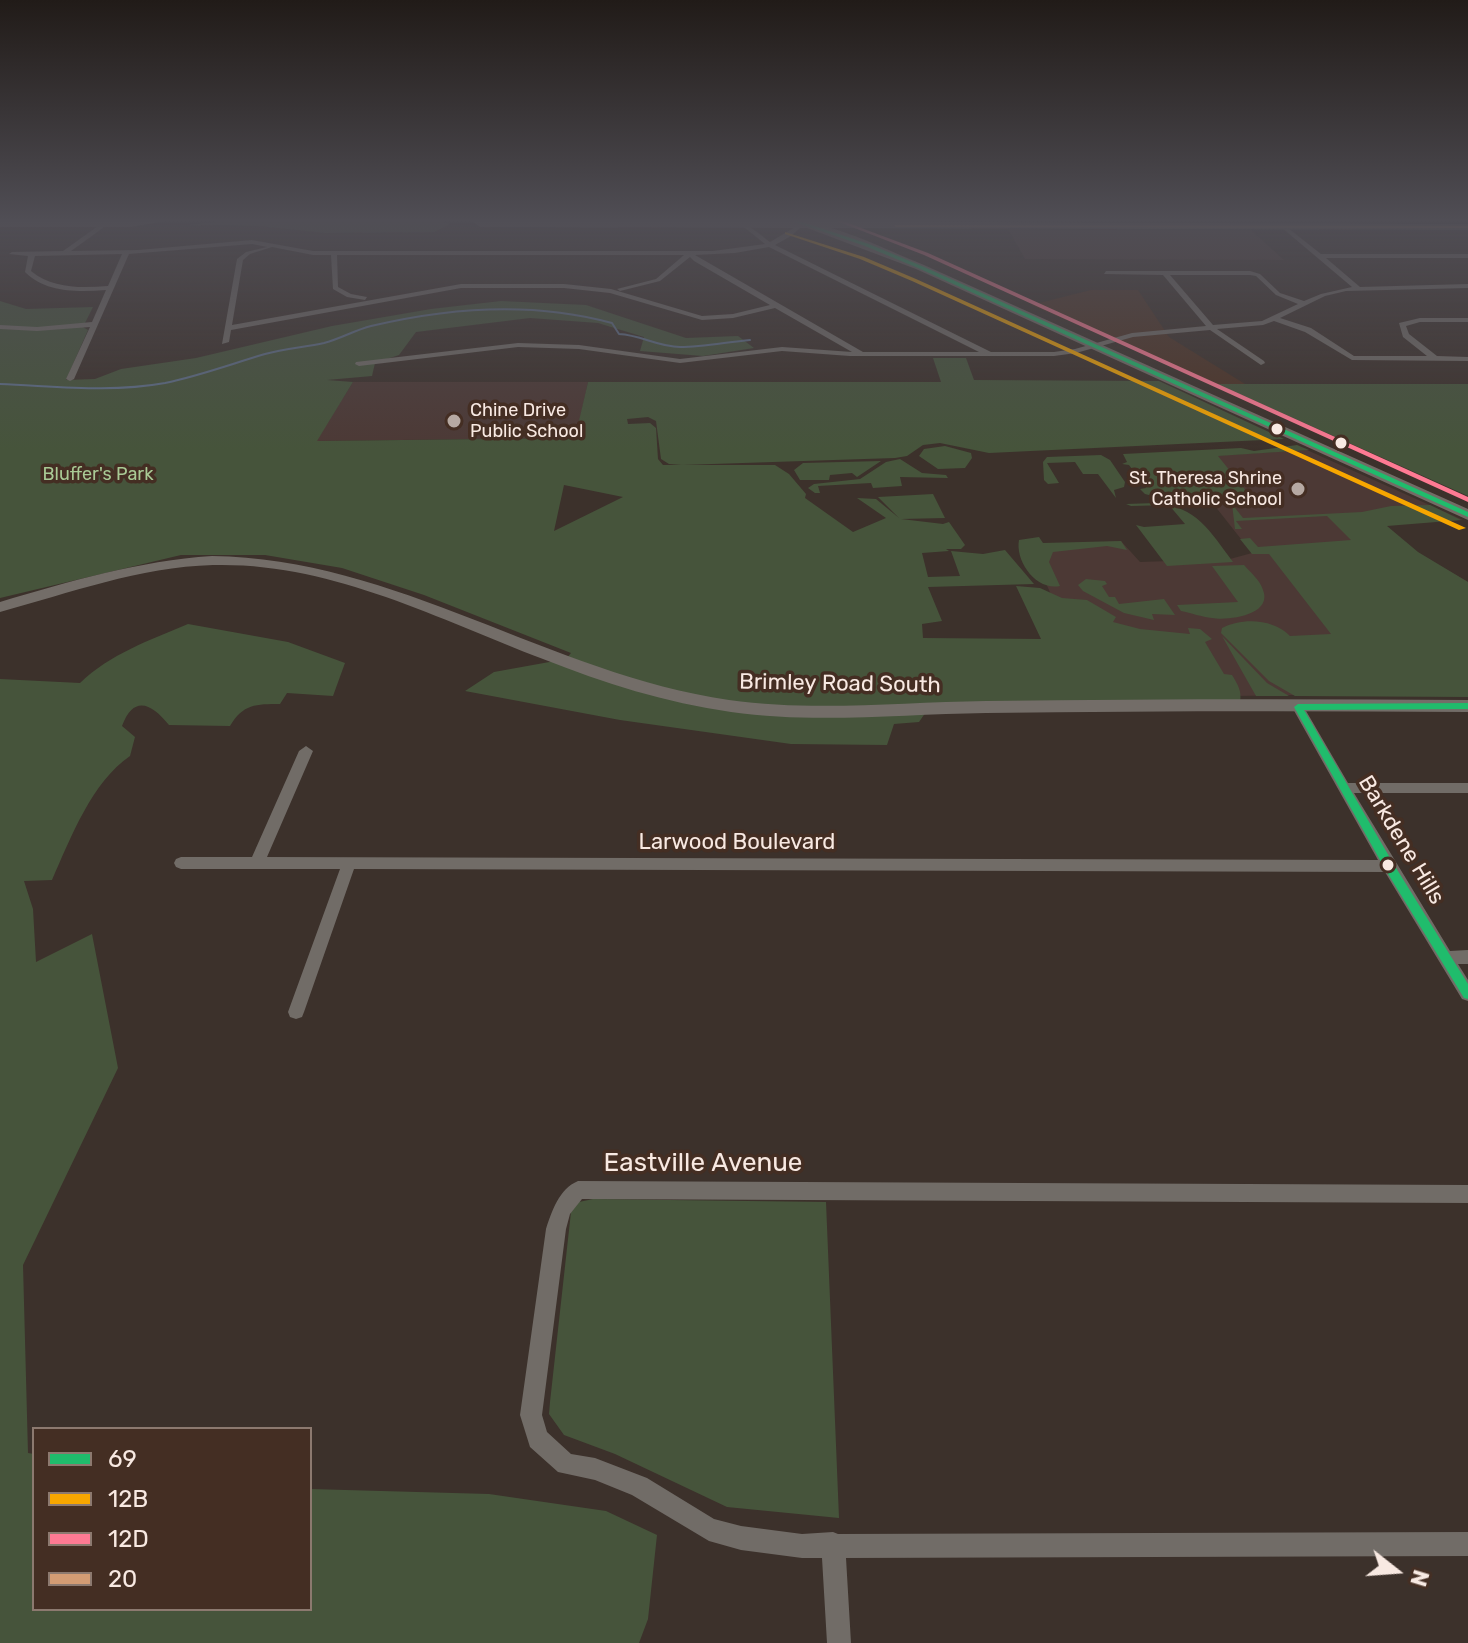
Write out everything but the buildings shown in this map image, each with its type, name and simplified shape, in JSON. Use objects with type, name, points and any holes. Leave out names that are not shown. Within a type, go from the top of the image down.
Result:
[{"type":"main road","points":[[989,297],[1468,503]]},
{"type":"main road","points":[[998,297],[1468,515]]},
{"type":"street","points":[[70,379],[106,297]]},
{"type":"street","points":[[225,342],[233,297]]},
{"type":"street","points":[[354,297],[377,300]]},
{"type":"street","points":[[227,328],[397,297]]},
{"type":"street","points":[[630,297],[702,318],[733,316],[777,305]]},
{"type":"street","points":[[762,297],[860,354]]},
{"type":"street","points":[[874,297],[989,354]]},
{"type":"street","points":[[1185,297],[1213,329],[1261,363]]},
{"type":"street","points":[[1286,297],[1304,304]]},
{"type":"street","points":[[359,364],[518,345],[579,347],[680,361],[782,349],[860,354],[1054,354],[1132,335],[1213,329],[1276,319],[1320,297]]},
{"type":"street","points":[[1276,319],[1308,330],[1348,357],[1468,359]]},
{"type":"street","points":[[1434,358],[1406,335],[1402,325],[1420,320],[1468,320]]},
{"type":"street","points":[[0,327],[37,329],[94,324]]},
{"type":"street","name":"Brimley Road South","points":[[0,607],[143,568],[197,561],[242,561],[307,570],[363,584],[537,653],[635,686],[727,706],[814,712],[981,707],[1468,706]]},
{"type":"street","name":"Barkdene Hills","points":[[1298,707],[1389,866],[1468,994]]},
{"type":"street","points":[[257,863],[306,751]]},
{"type":"street","points":[[1345,788],[1468,788]]},
{"type":"street","name":"Larwood Boulevard","points":[[181,863],[1389,866]]},
{"type":"street","points":[[296,1012],[349,864]]},
{"type":"street","points":[[1447,958],[1468,957]]},
{"type":"street","name":"Eastville Avenue","points":[[1468,1194],[578,1190],[562,1209],[556,1229],[531,1415],[538,1439],[566,1464],[595,1469],[639,1486],[709,1529],[741,1538],[787,1544],[1468,1544]]},
{"type":"street","points":[[833,1544],[839,1643]]},
{"type":"shaded area","points":[[1064,297],[1142,297],[1169,337],[1245,384],[1217,384],[1031,305]]},
{"type":"shaded area","name":"Chine Drive Public School","points":[[353,382],[588,382],[576,438],[316,441]]},
{"type":"shaded area","points":[[1307,450],[1463,520],[1371,526],[1468,582],[1468,692],[1237,696],[1070,639],[1030,546],[1121,541],[1140,562],[1230,559],[1252,553],[1177,458]]},
{"type":"green space","name":"Bluffer's Park","points":[[0,301],[26,309],[93,307],[83,327],[88,330],[66,380],[95,379],[121,369],[196,358],[332,326],[501,301],[586,305],[686,338],[738,336],[754,348],[703,356],[640,351],[644,337],[598,323],[530,318],[416,332],[399,355],[375,363],[372,376],[327,380],[353,382],[317,441],[575,438],[588,382],[941,382],[933,358],[966,358],[974,380],[1159,381],[1284,439],[989,453],[940,443],[923,445],[907,456],[895,458],[682,465],[775,465],[789,474],[806,494],[805,498],[853,532],[886,518],[857,498],[876,499],[899,518],[878,497],[933,494],[945,518],[901,519],[949,522],[965,545],[961,549],[922,553],[928,577],[960,576],[951,551],[983,554],[1005,550],[1034,584],[928,587],[942,621],[922,624],[923,638],[1041,639],[1016,586],[1040,588],[1062,598],[1087,600],[1116,617],[1113,622],[1140,629],[1190,634],[1188,628],[1200,629],[1212,639],[1205,642],[1224,674],[1232,675],[1236,682],[1240,702],[928,709],[919,722],[894,724],[887,745],[791,744],[620,720],[465,691],[494,672],[566,659],[571,653],[424,595],[342,568],[265,555],[181,555],[0,598]],"holes":[[[648,417],[656,421],[661,459],[669,464],[682,465],[663,465],[658,459],[656,428],[650,423],[628,424],[627,419]],[[564,485],[623,497],[554,531]]]},
{"type":"green space","points":[[1217,384],[1468,384],[1468,496]]},
{"type":"green space","points":[[1297,445],[1309,450],[1218,456],[1251,497],[1228,498],[1231,503],[1188,502],[1145,494],[1140,489],[1146,488],[1129,465],[1122,464],[1127,462],[1123,454],[1241,448],[1254,451]]},
{"type":"green space","points":[[945,446],[971,453],[972,458],[965,468],[938,469],[919,456],[924,449]]},
{"type":"green space","points":[[1101,455],[1110,460],[1125,482],[1124,487],[1114,490],[1116,498],[1098,474],[1083,474],[1075,462],[1047,463],[1059,483],[1048,484],[1044,480],[1043,462],[1047,457]]},
{"type":"green space","points":[[900,459],[922,473],[946,475],[948,478],[900,477],[902,486],[873,488],[871,483],[818,486],[820,493],[808,488],[814,484],[860,479],[886,462]]},
{"type":"green space","points":[[881,461],[857,477],[852,473],[830,475],[829,480],[800,480],[794,470],[803,463]]},
{"type":"green space","points":[[1156,503],[1168,505],[1126,504]]},
{"type":"green space","points":[[1232,504],[1243,518],[1430,505],[1461,520],[1387,526],[1418,552],[1468,582],[1468,697],[1295,696],[1269,681],[1221,633],[1222,628],[1249,621],[1276,626],[1290,636],[1331,634],[1269,554],[1252,554],[1240,539],[1250,538],[1258,547],[1351,540],[1327,516],[1236,521],[1242,529],[1235,529]]},
{"type":"green space","points":[[1169,505],[1182,509],[1201,522],[1233,562],[1167,566],[1136,525],[1185,524]]},
{"type":"green space","points":[[1039,537],[1043,543],[1121,541],[1127,550],[1107,546],[1053,552],[1049,562],[1060,586],[1051,586],[1035,579],[1020,557],[1019,540]]},
{"type":"green space","points":[[1244,565],[1263,590],[1262,605],[1255,611],[1219,619],[1181,611],[1177,605],[1238,602],[1212,566]]},
{"type":"green space","points":[[1086,579],[1105,581],[1107,584],[1102,586],[1109,597],[1115,597],[1119,604],[1164,599],[1175,615],[1152,614],[1154,620],[1124,613],[1083,591],[1078,585]]},
{"type":"green space","points":[[188,624],[288,642],[345,663],[333,696],[287,693],[280,704],[245,709],[230,726],[169,725],[150,708],[138,706],[132,709],[122,726],[135,737],[130,756],[104,780],[94,795],[52,880],[24,881],[33,909],[36,962],[92,934],[118,1068],[23,1265],[28,1453],[32,1454],[32,1611],[312,1611],[312,1489],[489,1494],[606,1511],[657,1535],[648,1619],[639,1643],[0,1643],[0,679],[80,683],[104,664]]},
{"type":"green space","points":[[1222,636],[1267,683],[1289,696],[1256,696]]},
{"type":"green space","points":[[593,1199],[826,1202],[839,1518],[727,1507],[615,1454],[564,1435],[549,1414],[571,1212],[579,1202]]},
{"type":"waterway","points":[[0,384],[103,388],[165,383],[265,354],[324,343],[371,326],[431,314],[492,309],[582,316],[612,323],[619,334],[680,347],[750,340]]},
{"type":"transit line","name":"12B","points":[[951,297],[1462,528]]},
{"type":"transit line","name":"69","points":[[986,297],[1468,515]]},
{"type":"transit line","name":"12D","points":[[1020,297],[1468,500]]},
{"type":"transit line","name":"69","points":[[1468,706],[1298,707],[1389,866],[1468,994]]},
{"type":"place","name":"Chine Drive Public School","points":[[454,421]]},
{"type":"place","name":"St. Theresa Shrine Catholic School","points":[[1298,489]]}]
